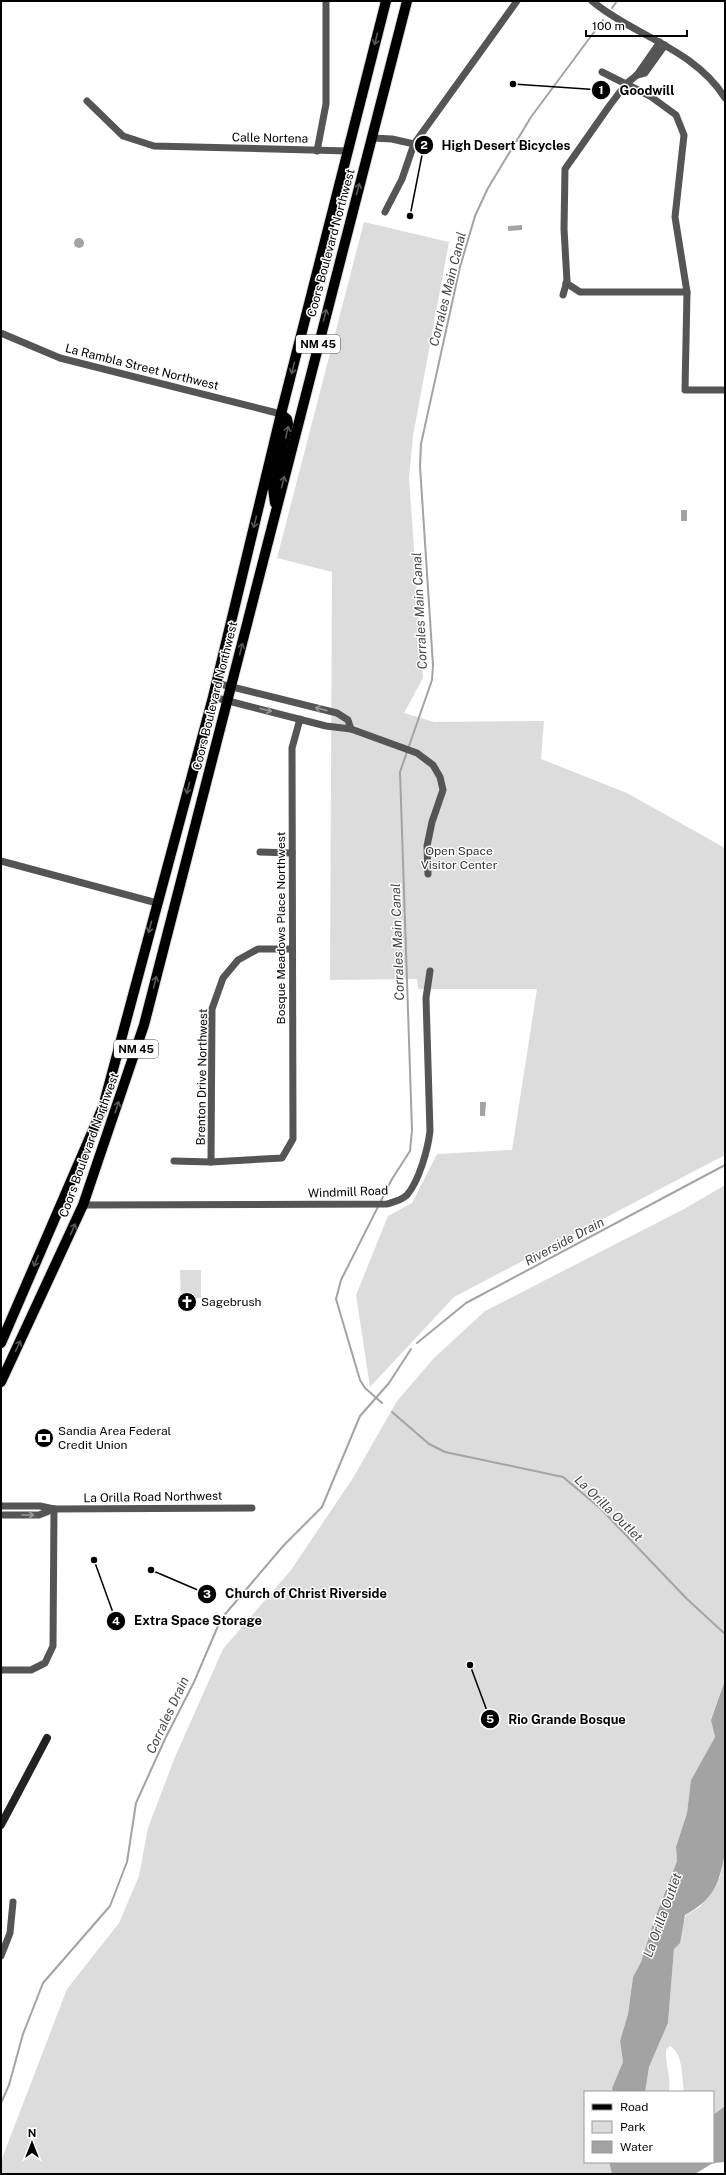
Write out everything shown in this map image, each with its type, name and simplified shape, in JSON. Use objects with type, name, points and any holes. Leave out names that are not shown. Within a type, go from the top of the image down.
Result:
[{"type":"main road","name":"Coors Boulevard Northwest","points":[[1,1343],[102,1107],[213,697],[281,414],[386,1]]},
{"type":"main road","name":"Coors Boulevard Northwest","points":[[1,1382],[83,1205],[144,1025],[407,1]]},
{"type":"main road","points":[[276,511],[273,488],[288,424],[287,419],[281,414]]},
{"type":"street","name":"Calle Nortena","points":[[87,101],[123,136],[154,146],[317,150],[326,104],[326,1]]},
{"type":"street","points":[[385,212],[402,179],[414,144],[516,1]]},
{"type":"street","points":[[592,1],[632,28],[663,44],[706,74],[725,98]]},
{"type":"street","points":[[563,295],[566,283],[564,230],[565,170],[626,84],[637,75],[645,73],[648,64],[663,44]]},
{"type":"street","points":[[602,72],[650,96],[676,115],[684,135],[675,217],[687,292],[685,390],[725,390]]},
{"type":"street","points":[[372,138],[392,139],[414,144]]},
{"type":"street","points":[[317,150],[349,151]]},
{"type":"street","points":[[566,283],[580,292],[687,292]]},
{"type":"street","name":"La Rambla Street Northwest","points":[[1,333],[60,358],[281,414]]},
{"type":"street","points":[[216,682],[337,713],[348,720],[351,729]]},
{"type":"street","points":[[213,697],[326,726],[351,729],[417,753],[433,764],[440,777],[443,790],[432,822],[427,846],[428,874]]},
{"type":"street","name":"Bosque Meadows Place Northwest","points":[[211,1162],[282,1158],[293,1139],[292,748],[300,719]]},
{"type":"street","points":[[260,852],[292,853]]},
{"type":"street","points":[[1,861],[157,903]]},
{"type":"street","name":"Brenton Drive Northwest","points":[[211,1162],[212,1009],[223,978],[238,960],[258,949],[292,949]]},
{"type":"street","name":"Windmill Road","points":[[83,1205],[387,1204],[407,1194],[428,1150],[430,1131],[426,998],[430,971]]},
{"type":"street","points":[[174,1162],[211,1162]]},
{"type":"street","name":"La Orilla Road Northwest","points":[[1,1506],[40,1506],[54,1509],[252,1508]]},
{"type":"street","points":[[1,1670],[31,1670],[45,1663],[53,1646],[54,1509]]},
{"type":"street","name":"La Orilla Road Northwest","points":[[1,1515],[39,1515],[54,1509]]},
{"type":"street","points":[[1,1825],[3,1815],[47,1738]]},
{"type":"street","points":[[1,1956],[10,1933],[13,1902]]},
{"type":"green space","name":"Open Space Visitor Center","points":[[364,222],[449,242],[413,436],[409,478],[423,678],[404,713],[434,722],[544,721],[541,759],[627,793],[725,848],[725,1155],[454,1297],[370,1387],[356,1295],[388,1216],[412,1203],[437,1154],[512,1150],[537,989],[418,989],[417,979],[330,980],[332,572],[277,558]]},
{"type":"green space","points":[[725,1185],[725,1680],[711,1719],[715,1737],[691,1780],[687,1813],[676,1847],[677,1861],[654,1921],[641,1962],[633,1977],[628,2014],[620,2041],[623,2062],[612,2088],[613,2091],[584,2091],[584,2163],[609,2163],[612,2174],[1,2174],[1,2161],[67,1989],[119,1923],[139,1876],[148,1828],[175,1757],[223,1649],[291,1570],[353,1478],[397,1401],[434,1358],[485,1311],[684,1209]]},
{"type":"green space","points":[[180,1270],[201,1270],[201,1298],[181,1298]]},
{"type":"green space","points":[[725,1853],[725,2106],[714,2114],[714,2091],[684,2091],[680,2060],[674,2049],[670,2046],[666,2050],[669,2091],[645,2090],[649,2067],[668,2023],[674,1949],[686,1915],[700,1907],[720,1877]]},
{"type":"water","points":[[522,225],[522,230],[508,231],[508,226]]},
{"type":"water","points":[[77,238],[81,238],[83,239],[83,247],[77,248],[74,245],[74,241]]},
{"type":"water","points":[[681,510],[687,510],[687,521],[681,521]]},
{"type":"water","points":[[480,1102],[486,1102],[485,1116],[480,1116]]},
{"type":"water","points":[[725,1680],[725,1853],[720,1874],[714,1890],[709,1897],[685,1915],[680,1943],[674,1949],[668,2023],[649,2067],[645,2091],[613,2091],[612,2088],[623,2062],[620,2041],[628,2014],[633,1977],[641,1962],[654,1921],[677,1861],[676,1847],[687,1813],[691,1780],[715,1737],[711,1720]]},
{"type":"water","points":[[725,2106],[725,2162],[714,2163],[714,2114]]},
{"type":"water","points":[[609,2163],[713,2163],[695,2174],[612,2174]]},
{"type":"waterway","name":"Corrales Main Canal","points":[[612,8],[617,1]]},
{"type":"waterway","name":"Corrales Main Canal","points":[[382,1403],[365,1388],[360,1380],[336,1299],[341,1280],[392,1179],[410,1151],[412,1130],[400,772],[432,680],[433,665],[420,466],[421,444],[460,267],[475,216],[488,188],[531,117],[603,20]]},
{"type":"waterway","name":"Riverside Drain","points":[[417,1343],[466,1303],[725,1165]]},
{"type":"waterway","name":"Corrales Drain","points":[[1,2103],[9,2085],[23,2034],[43,1983],[110,1906],[127,1862],[136,1803],[165,1739],[194,1682],[221,1619],[284,1545],[322,1507],[360,1416],[389,1383],[411,1349]]},
{"type":"waterway","name":"La Orilla Outlet","points":[[392,1412],[429,1444],[445,1452],[563,1477],[600,1508],[687,1599],[725,1634]]},
{"type":"place","name":"Goodwill","points":[[513,84]]},
{"type":"place","name":"High Desert Bicycles","points":[[410,216]]},
{"type":"place","name":"Sagebrush","points":[[187,1302]]},
{"type":"place","name":"Sandia Area Federal Credit Union","points":[[44,1438]]},
{"type":"place","name":"Extra Space Storage","points":[[94,1560]]},
{"type":"place","name":"Church of Christ Riverside","points":[[151,1570]]},
{"type":"place","name":"Rio Grande Bosque","points":[[470,1665]]}]
